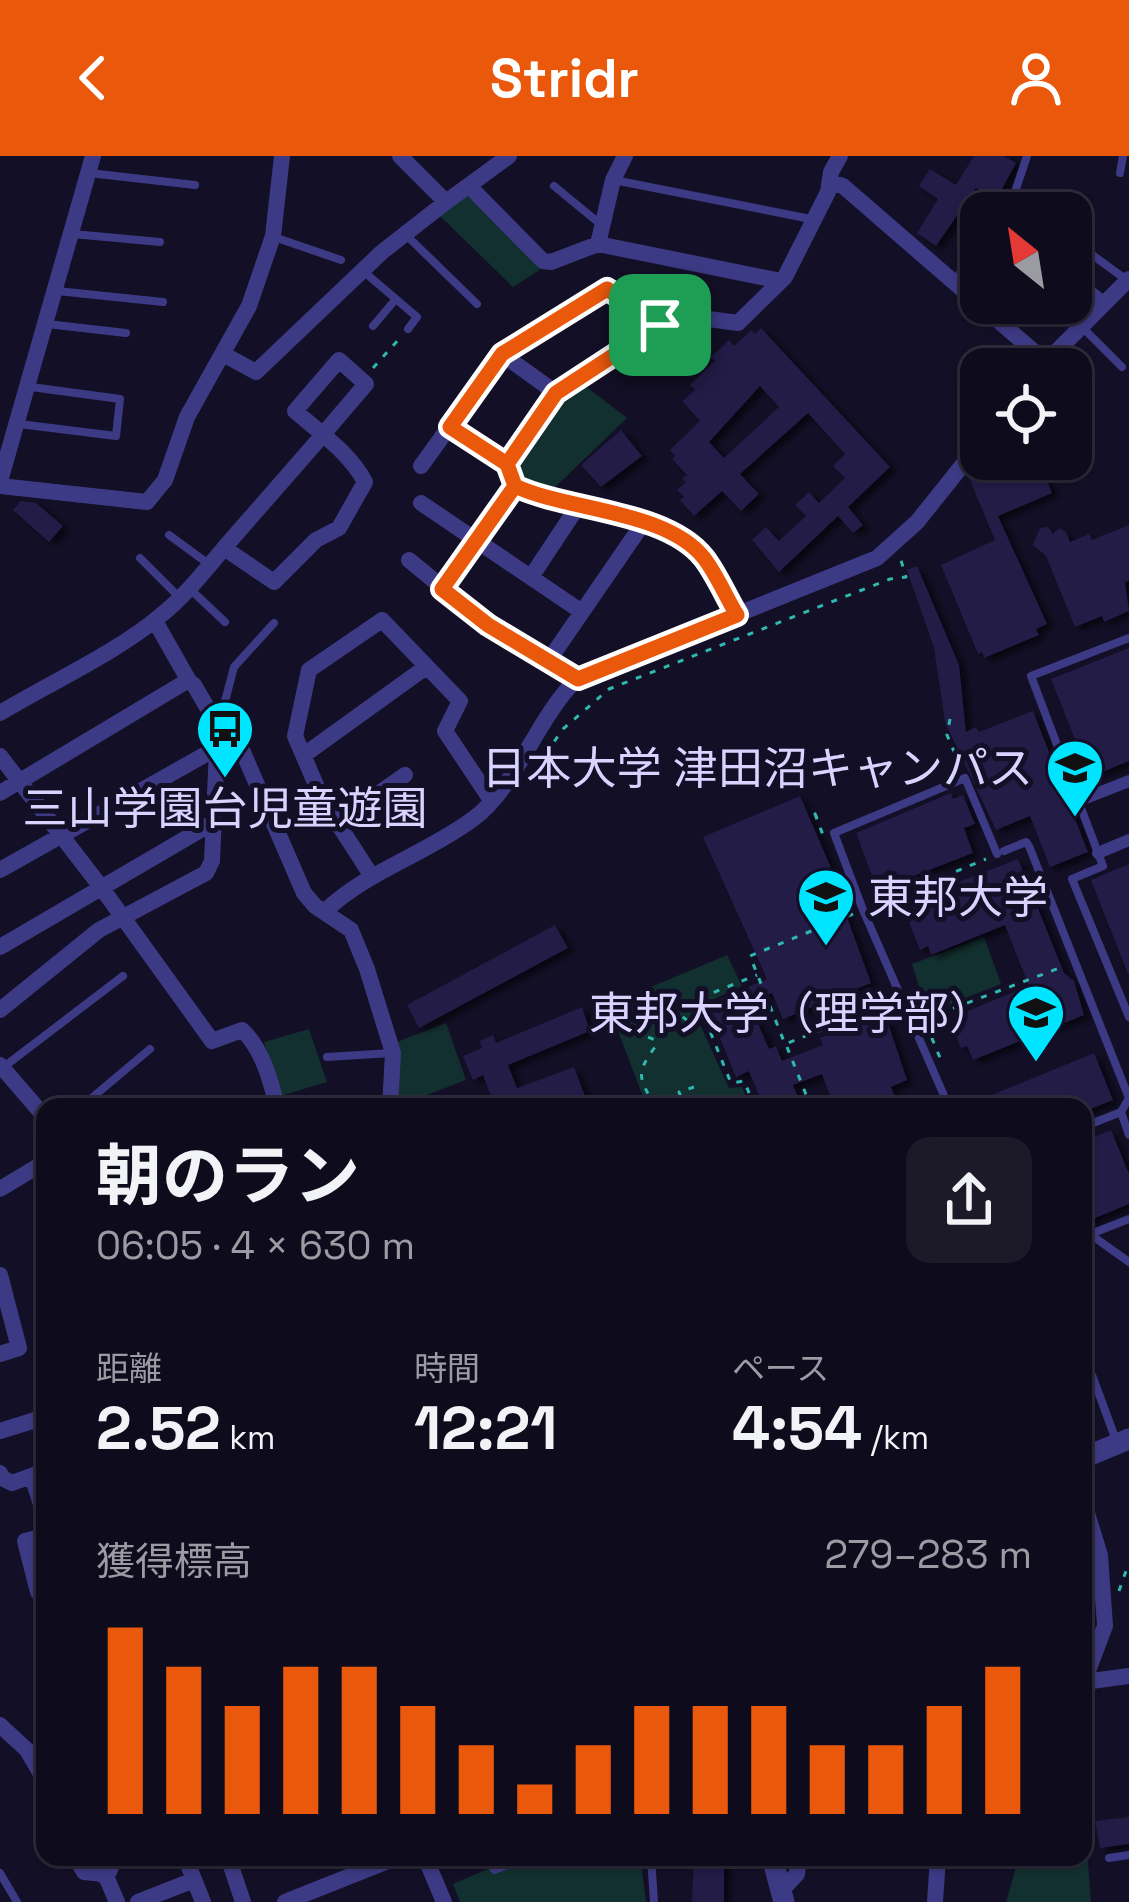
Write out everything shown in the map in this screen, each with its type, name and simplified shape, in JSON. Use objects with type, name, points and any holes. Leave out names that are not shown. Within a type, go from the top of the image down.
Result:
[{"type":"street","points":[[90,165],[19,424],[5,450],[0,483],[147,502],[165,481],[187,417],[249,307],[273,236],[282,156]]},
{"type":"street","points":[[400,156],[446,202]]},
{"type":"street","points":[[223,354],[256,371],[362,270],[509,156]]},
{"type":"street","points":[[598,244],[613,180],[625,156]]},
{"type":"street","points":[[507,464],[556,393],[660,325],[694,316],[738,323],[781,281],[830,182],[836,157]]},
{"type":"street","points":[[830,182],[843,187],[1024,348]]},
{"type":"street","points":[[469,186],[543,261],[598,244],[781,281]]},
{"type":"street","points":[[1059,348],[1128,280]]},
{"type":"street","points":[[957,285],[960,281]]},
{"type":"street","points":[[421,466],[502,354],[607,289],[660,325]]},
{"type":"street","points":[[1092,295],[1103,304]]},
{"type":"street","points":[[502,354],[556,393]]},
{"type":"street","points":[[0,713],[155,621],[184,593],[210,565],[224,548],[322,435],[366,384],[339,360],[295,411],[322,435],[351,460],[365,482],[339,528],[316,540],[274,582],[224,548]]},
{"type":"street","points":[[450,427],[507,464],[515,486],[644,522],[702,555],[736,621]]},
{"type":"street","points":[[325,911],[370,875],[476,818],[561,694],[578,679],[736,621],[877,558],[916,522],[960,468]]},
{"type":"street","points":[[442,589],[515,486]]},
{"type":"street","points":[[421,503],[582,612]]},
{"type":"street","points":[[531,577],[578,506]]},
{"type":"street","points":[[549,661],[644,522]]},
{"type":"street","points":[[409,560],[488,625],[578,679]]},
{"type":"street","points":[[370,875],[335,824],[295,736],[309,670],[382,620],[460,701],[445,731],[490,800]]},
{"type":"street","points":[[155,621],[218,726],[242,750],[304,893],[351,930],[393,1053],[390,1098]]},
{"type":"street","points":[[304,755],[426,667]]},
{"type":"street","points":[[0,793],[189,681]]},
{"type":"street","points":[[0,1010],[99,930],[206,873],[212,861],[218,726]]},
{"type":"street","points":[[0,870],[215,749]]},
{"type":"street","points":[[0,756],[212,1041],[247,1032],[275,1098]]},
{"type":"street","points":[[335,824],[405,775]]},
{"type":"street","points":[[1078,801],[1129,781]]},
{"type":"street","points":[[0,946],[214,821]]},
{"type":"street","points":[[1098,853],[1129,840]]},
{"type":"street","points":[[2,1066],[36,1106]]},
{"type":"street","points":[[0,1189],[36,1168]]},
{"type":"street","points":[[0,1275],[19,1348],[0,1354]]},
{"type":"street","points":[[0,1431],[36,1420]]},
{"type":"street","points":[[1092,1454],[1123,1442]]},
{"type":"street","points":[[0,1473],[12,1483],[36,1475]]},
{"type":"street","points":[[1092,1530],[1100,1556],[1105,1626],[1092,1661]]},
{"type":"street","points":[[36,1538],[25,1541],[36,1584]]},
{"type":"street","points":[[1092,1682],[1129,1676]]},
{"type":"street","points":[[0,1725],[36,1766]]},
{"type":"street","points":[[109,1866],[117,1902]]},
{"type":"street","points":[[189,1866],[203,1902]]},
{"type":"street","points":[[231,1866],[243,1902]]},
{"type":"street","points":[[285,1902],[375,1866]]},
{"type":"street","points":[[429,1866],[444,1902]]},
{"type":"street","points":[[775,1866],[783,1896]]},
{"type":"street","points":[[783,1896],[798,1866]]},
{"type":"street","points":[[935,1902],[937,1866]]},
{"type":"street","points":[[138,1902],[194,1880]]},
{"type":"lane","points":[[1015,192],[1027,156]]},
{"type":"lane","points":[[1120,173],[1123,156]]},
{"type":"lane","points":[[90,165],[195,185]]},
{"type":"lane","points":[[613,180],[813,220]]},
{"type":"lane","points":[[554,186],[601,224]]},
{"type":"lane","points":[[405,234],[477,304]]},
{"type":"lane","points":[[73,235],[160,242]]},
{"type":"lane","points":[[273,236],[341,260]]},
{"type":"lane","points":[[1092,254],[1128,280]]},
{"type":"lane","points":[[362,270],[416,317],[408,328]]},
{"type":"lane","points":[[55,291],[163,302]]},
{"type":"lane","points":[[373,326],[396,299]]},
{"type":"lane","points":[[46,324],[126,333]]},
{"type":"lane","points":[[1080,325],[1122,367]]},
{"type":"lane","points":[[19,424],[116,436],[120,399],[29,387]]},
{"type":"lane","points":[[169,535],[210,565]]},
{"type":"lane","points":[[140,558],[225,622]]},
{"type":"lane","points":[[218,726],[234,667],[274,623]]},
{"type":"lane","points":[[1129,638],[1031,676],[1103,866],[1072,879],[1129,1017]]},
{"type":"lane","points":[[945,1098],[862,910],[834,833],[965,778],[1001,853],[1026,842],[1129,1098],[1121,1112],[1092,1123]]},
{"type":"lane","points":[[2,1066],[123,976]]},
{"type":"lane","points":[[92,1098],[150,1049]]},
{"type":"lane","points":[[327,1057],[393,1053]]},
{"type":"lane","points":[[1121,1112],[1129,1136]]},
{"type":"lane","points":[[1092,1233],[1129,1219]]},
{"type":"lane","points":[[1092,1238],[1129,1262]]},
{"type":"lane","points":[[1092,1375],[1123,1442]]},
{"type":"lane","points":[[1109,1858],[1129,1855]]},
{"type":"lane","points":[[494,1870],[505,1866]]},
{"type":"lane","points":[[652,1866],[654,1902]]},
{"type":"lane","points":[[0,1873],[17,1902]]},
{"type":"path","points":[[363,380],[408,328]]},
{"type":"path","points":[[525,771],[543,764],[562,729],[609,689],[890,579],[906,577],[897,549]]},
{"type":"path","points":[[736,621],[739,638]]},
{"type":"path","points":[[950,719],[946,735],[965,778]]},
{"type":"path","points":[[807,1098],[750,956],[1001,853]]},
{"type":"path","points":[[923,1019],[1074,963]]},
{"type":"path","points":[[751,1098],[744,1081],[731,1083],[697,1000],[758,975]]},
{"type":"path","points":[[785,1044],[892,1003]]},
{"type":"path","points":[[651,1098],[641,1072],[656,1040],[638,1029],[634,1021],[638,1010],[647,1004],[670,1007],[688,1022],[705,1018]]},
{"type":"path","points":[[680,1098],[679,1092],[694,1087]]},
{"type":"green space","points":[[466,195],[544,267],[513,287],[439,215]]},
{"type":"green space","points":[[583,384],[627,418],[550,492],[520,483],[513,468],[559,400]]},
{"type":"green space","points":[[984,937],[1001,984],[927,1013],[912,964]]},
{"type":"green space","points":[[727,955],[742,986],[693,1009],[729,1088],[742,1087],[746,1098],[644,1098],[608,1005]]},
{"type":"green space","points":[[446,1023],[466,1080],[419,1098],[398,1098],[397,1042]]},
{"type":"green space","points":[[309,1029],[327,1082],[280,1096],[264,1042]]},
{"type":"green space","points":[[495,1866],[641,1866],[646,1902],[460,1902],[453,1884]]},
{"type":"green space","points":[[1016,1866],[1088,1866],[1091,1902],[1006,1902]]},
{"type":"building","points":[[974,156],[1004,156],[1016,163],[1000,192],[976,188],[960,192],[960,211],[936,246],[917,233],[938,199],[919,186],[930,169],[956,185]]},
{"type":"building","points":[[761,328],[890,467],[848,507],[863,525],[853,533],[838,516],[779,572],[752,540],[766,527],[779,541],[806,516],[795,505],[809,492],[819,503],[845,478],[833,466],[845,454],[808,413],[740,474],[759,494],[741,511],[722,491],[694,516],[680,500],[684,497],[677,490],[687,475],[670,450],[700,421],[682,401],[695,390],[690,385],[729,340],[734,346],[751,330],[755,334]],"holes":[[[760,386],[779,407],[724,458],[709,442]]]},
{"type":"building","points":[[621,430],[642,456],[601,487],[581,465]]},
{"type":"building","points":[[970,480],[1047,480],[1052,493],[998,516],[1047,624],[1036,629],[1039,635],[984,658],[982,652],[978,654],[941,565],[995,540]]},
{"type":"building","points":[[21,501],[36,503],[63,526],[49,542],[13,510]]},
{"type":"building","points":[[1129,525],[1129,581],[1125,582],[1129,611],[1075,627],[1046,556],[1033,545],[1040,528],[1048,527],[1053,534],[1059,528],[1070,542],[1089,534],[1092,540]]},
{"type":"building","points":[[917,566],[959,665],[966,732],[976,727],[979,732],[1033,711],[1088,852],[1050,867],[1030,816],[996,830],[945,722],[934,648],[907,570]]},
{"type":"building","points":[[1129,648],[1129,761],[1090,777],[1051,679]]},
{"type":"building","points":[[951,793],[953,799],[963,795],[975,824],[964,828],[973,853],[893,884],[891,878],[875,884],[856,833]]},
{"type":"building","points":[[800,796],[848,907],[844,909],[871,983],[783,1019],[772,993],[749,1003],[769,1049],[776,1046],[782,1061],[823,1045],[820,1038],[885,1014],[907,1080],[891,1087],[895,1098],[831,1098],[822,1074],[793,1085],[798,1098],[760,1098],[749,1071],[736,1077],[706,1005],[767,979],[703,837]]},
{"type":"building","points":[[1018,859],[1064,973],[1074,981],[1084,1015],[973,1060],[954,1032],[961,1029],[955,1016],[1029,986],[1005,925],[931,955],[928,946],[920,950],[905,912],[913,909],[910,901]]},
{"type":"building","points":[[1129,864],[1129,974],[1128,974],[1091,880]]},
{"type":"building","points":[[555,925],[568,948],[419,1028],[407,1005]]},
{"type":"building","points":[[582,1007],[590,1031],[508,1065],[517,1088],[574,1067],[586,1098],[492,1098],[483,1075],[473,1080],[463,1056],[482,1048],[480,1041],[493,1035],[496,1043]]},
{"type":"building","name":"東邦大学（理学部）","points":[[1094,1053],[1113,1100],[1092,1108],[1092,1098],[987,1097]]},
{"type":"building","points":[[1111,1130],[1129,1174],[1129,1204],[1092,1219],[1092,1138]]},
{"type":"building","points":[[1129,1817],[1129,1844],[1100,1848],[1095,1821]]},
{"type":"building","points":[[694,1866],[724,1866],[724,1902],[692,1902]]},
{"type":"place","name":"三山学園台児童遊園","points":[[225,780]]},
{"type":"place","name":"日本大学 津田沼キャンパス","points":[[1075,819]]},
{"type":"place","name":"東邦大学","points":[[826,948]]},
{"type":"place","name":"東邦大学（理学部）","points":[[1036,1064]]},
{"type":"route","points":[[660,325],[556,393],[507,464],[515,486],[442,589],[488,625],[578,679],[737,615],[702,555],[630,516],[538,496],[515,486],[507,464],[450,427],[502,354],[607,289],[660,325]]}]
